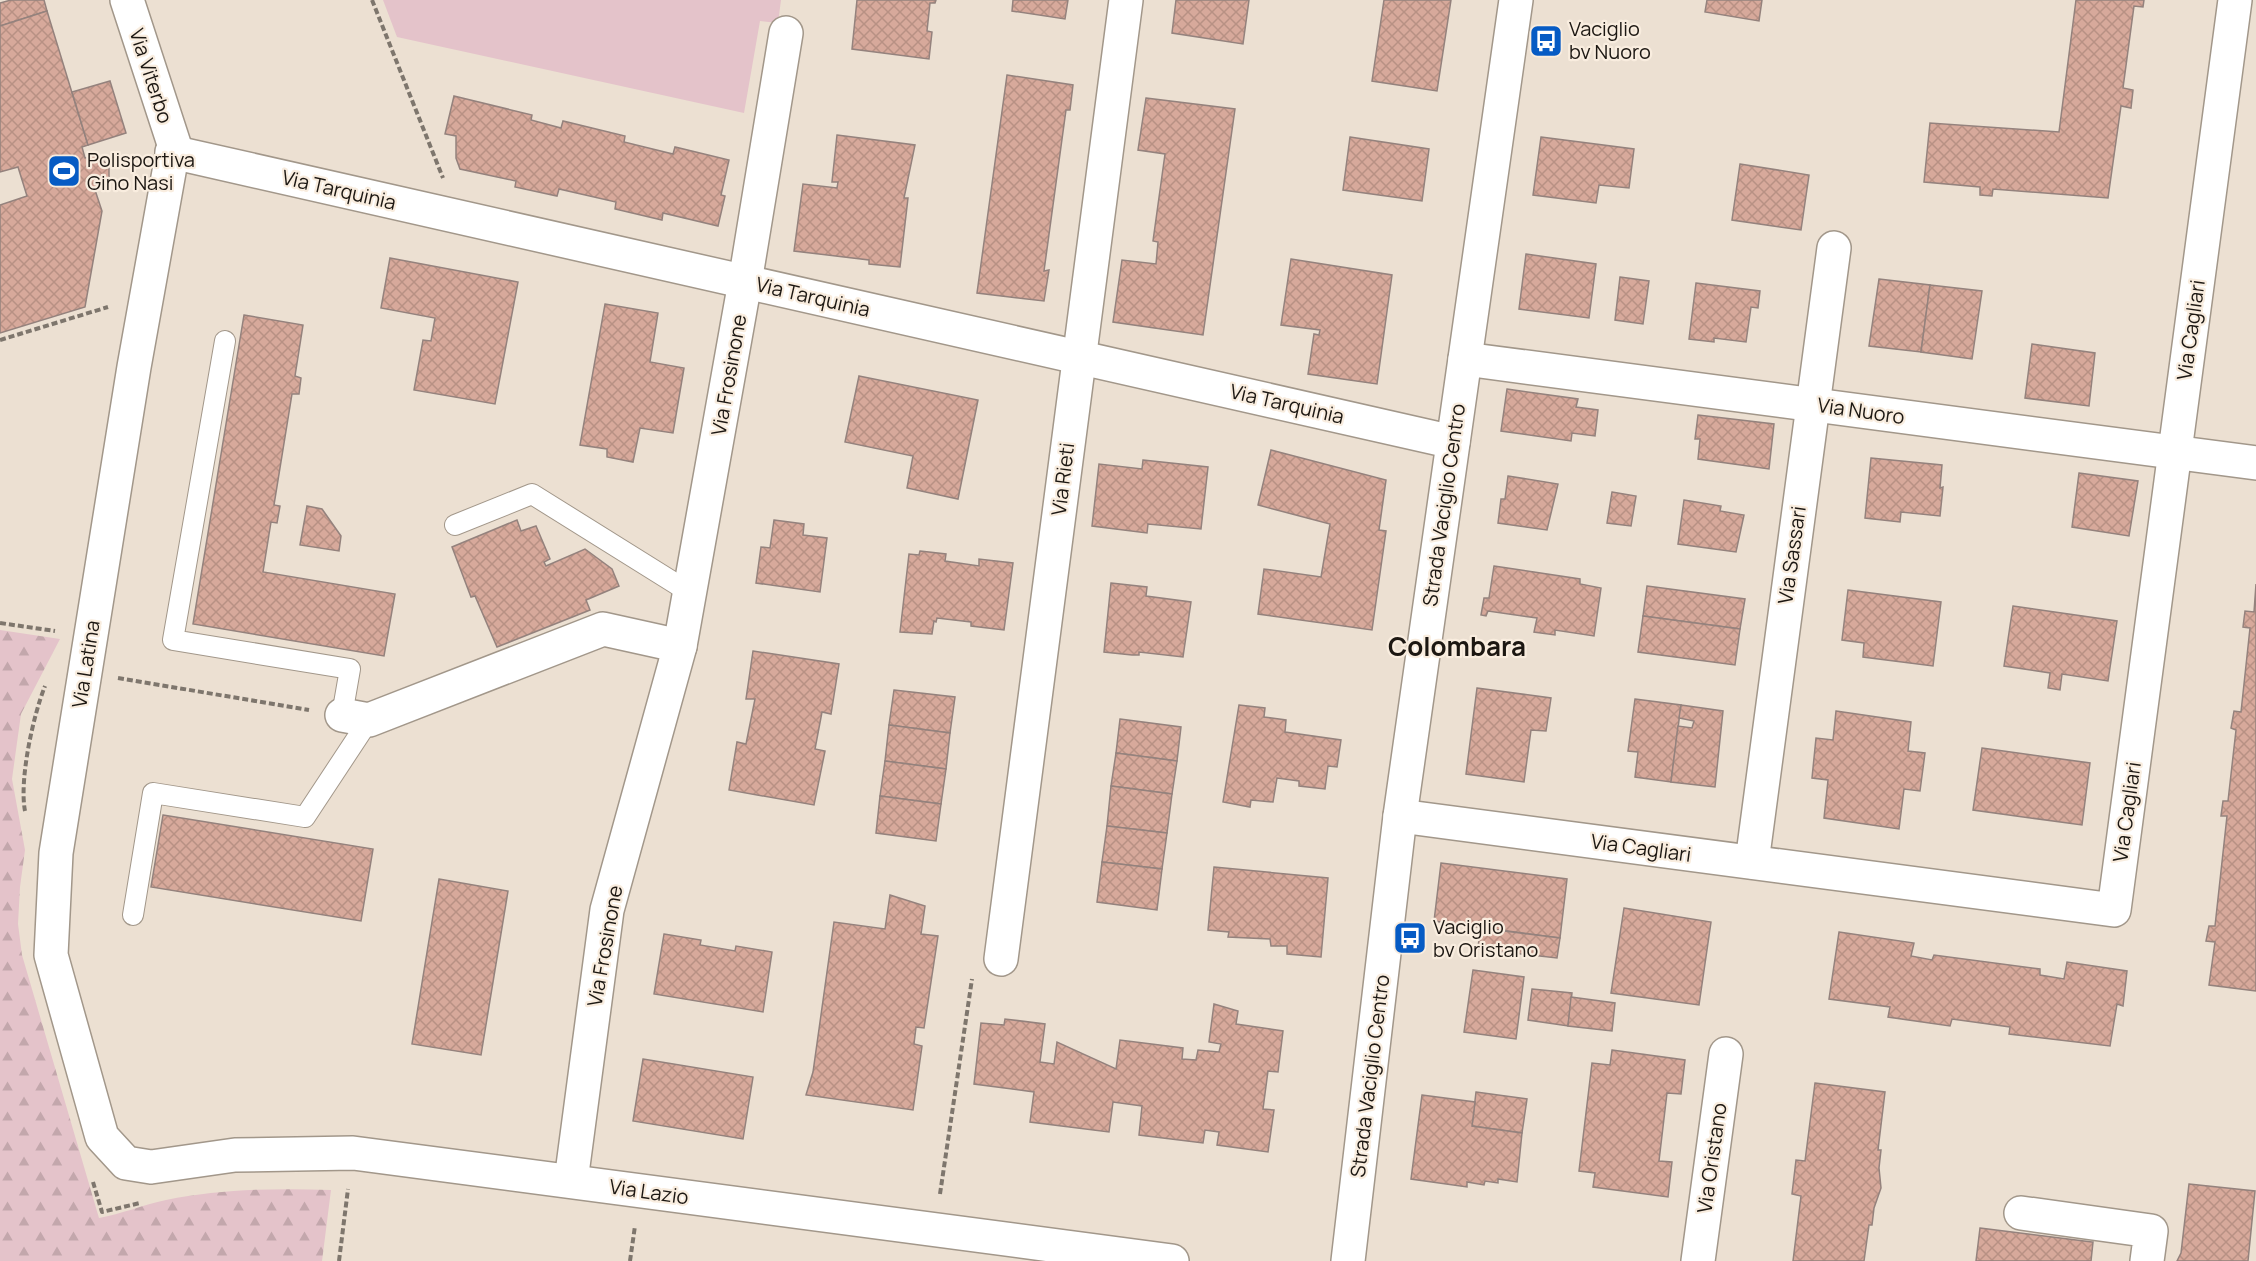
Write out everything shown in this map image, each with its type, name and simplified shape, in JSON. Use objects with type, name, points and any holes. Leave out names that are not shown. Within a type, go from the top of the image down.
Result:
[{"type":"street","name":"Via Viterbo","points":[[127,0],[174,144],[172,153]]},
{"type":"street","name":"Via Rieti","points":[[1001,959],[1126,0]]},
{"type":"street","name":"Strada Vaciglio Centro","points":[[1348,1261],[1400,816],[1516,0]]},
{"type":"street","name":"Via Cagliari","points":[[1400,816],[2114,910],[2235,0]]},
{"type":"street","name":"Via Frosinone","points":[[571,1181],[608,910],[680,646],[746,282],[786,33]]},
{"type":"street","name":"Via Tarquinia","points":[[172,153],[1453,442]]},
{"type":"street","name":"Via Latina","points":[[126,1163],[102,1137],[51,955],[56,853],[134,367],[172,153]]},
{"type":"street","name":"Via Sassari","points":[[1752,862],[1833,248]]},
{"type":"street","name":"Via Nuoro","points":[[1465,359],[2256,463]]},
{"type":"street","points":[[356,718],[603,629],[680,646]]},
{"type":"street","name":"Via Oristano","points":[[1698,1261],[1726,1054]]},
{"type":"street","name":"Via Lazio","points":[[126,1163],[151,1167],[235,1155],[353,1153],[1172,1261]]},
{"type":"street","points":[[2021,1214],[2151,1231],[2147,1261]]},
{"type":"lane","points":[[133,915],[153,793],[305,818],[356,718],[350,669],[173,640],[225,340]]},
{"type":"lane","points":[[455,525],[532,494],[689,592]]},
{"type":"path","points":[[372,0],[459,217]]},
{"type":"path","points":[[0,340],[110,306]]},
{"type":"path","points":[[0,623],[56,631]]},
{"type":"path","points":[[26,814],[22,795],[34,720],[48,678]]},
{"type":"path","points":[[114,678],[356,718]]},
{"type":"path","points":[[939,1198],[974,968],[1001,959]]},
{"type":"path","points":[[92,1179],[102,1212],[144,1202]]},
{"type":"path","points":[[338,1187],[349,1188],[339,1261]]},
{"type":"path","points":[[630,1261],[635,1220]]},
{"type":"green space","points":[[383,0],[781,0],[778,23],[760,21],[744,113],[397,37]]},
{"type":"green space","points":[[0,630],[60,639],[21,714],[12,779],[25,850],[18,924],[22,955],[99,1218],[166,1200],[227,1191],[331,1190],[322,1261],[0,1261]]},
{"type":"building","points":[[11,0],[44,0],[47,11],[0,26],[0,3]]},
{"type":"building","points":[[857,0],[936,0],[935,3],[930,3],[927,31],[932,32],[929,59],[852,49]]},
{"type":"building","points":[[1013,0],[1068,0],[1065,19],[1012,11]]},
{"type":"building","points":[[1176,0],[1249,0],[1243,44],[1172,33]]},
{"type":"building","points":[[1384,0],[1451,0],[1437,91],[1372,81]]},
{"type":"building","points":[[1707,0],[1762,0],[1759,21],[1705,12]]},
{"type":"building","points":[[2076,0],[2144,0],[2143,7],[2134,6],[2123,88],[2133,90],[2131,108],[2121,106],[2108,198],[1993,189],[1992,196],[1980,195],[1980,187],[1924,182],[1930,123],[2059,132]]},
{"type":"building","name":"Polisportiva Gino Nasi","points":[[47,11],[88,145],[82,147],[85,158],[95,156],[102,159],[109,167],[109,177],[104,185],[95,190],[102,211],[85,307],[0,333],[0,205],[27,196],[18,167],[0,172],[0,26]]},
{"type":"building","points":[[1007,75],[1073,85],[1070,110],[1066,110],[1044,271],[1049,270],[1044,301],[977,293]]},
{"type":"building","points":[[110,81],[126,133],[88,145],[72,92]]},
{"type":"building","points":[[454,96],[532,115],[531,120],[561,128],[563,121],[625,136],[624,142],[673,154],[675,147],[729,160],[721,195],[725,196],[718,226],[663,213],[662,220],[615,209],[616,202],[559,189],[557,196],[515,187],[516,181],[460,169],[456,158],[456,136],[445,134]]},
{"type":"building","points":[[1146,98],[1235,109],[1203,335],[1113,322],[1122,260],[1156,264],[1158,242],[1153,241],[1165,154],[1138,150]]},
{"type":"building","points":[[837,135],[915,145],[904,198],[908,198],[900,267],[869,264],[869,260],[794,251],[803,184],[837,188],[838,182],[832,182]]},
{"type":"building","points":[[1350,137],[1429,149],[1422,201],[1343,190]]},
{"type":"building","points":[[1541,137],[1634,149],[1629,188],[1599,185],[1596,203],[1533,195]]},
{"type":"building","points":[[1740,164],[1809,175],[1801,230],[1732,220]]},
{"type":"building","points":[[1526,254],[1596,264],[1589,318],[1519,309]]},
{"type":"building","points":[[390,258],[518,282],[495,404],[414,390],[423,340],[431,341],[435,318],[381,308]]},
{"type":"building","points":[[1291,259],[1392,275],[1377,384],[1308,374],[1314,334],[1319,335],[1320,330],[1281,325]]},
{"type":"building","points":[[1620,277],[1649,281],[1643,324],[1615,320]]},
{"type":"building","points":[[1879,279],[1930,285],[1921,352],[1869,346]]},
{"type":"building","points":[[1696,283],[1760,291],[1758,308],[1751,307],[1746,342],[1714,338],[1714,342],[1689,339]]},
{"type":"building","points":[[1930,285],[1982,291],[1972,359],[1921,352]]},
{"type":"building","points":[[605,304],[658,313],[650,362],[684,368],[673,433],[640,428],[633,462],[607,457],[607,449],[580,445]]},
{"type":"building","points":[[244,315],[303,325],[295,376],[301,378],[299,394],[292,394],[274,505],[280,506],[277,523],[271,522],[263,572],[395,594],[384,656],[193,624]]},
{"type":"building","points":[[2032,344],[2095,353],[2089,406],[2025,398]]},
{"type":"building","points":[[859,376],[978,400],[958,499],[907,488],[913,456],[845,442]]},
{"type":"building","points":[[1507,389],[1578,399],[1576,407],[1598,410],[1595,436],[1572,433],[1571,441],[1501,431]]},
{"type":"building","points":[[1698,415],[1774,424],[1769,469],[1698,459],[1700,439],[1695,439]]},
{"type":"building","points":[[1271,450],[1386,480],[1379,530],[1386,531],[1372,630],[1258,614],[1264,569],[1321,577],[1330,524],[1258,505]]},
{"type":"building","points":[[1871,458],[1942,465],[1940,488],[1943,487],[1940,516],[1901,512],[1900,522],[1865,518]]},
{"type":"building","points":[[1143,460],[1208,467],[1201,529],[1148,524],[1147,533],[1092,526],[1099,464],[1142,469]]},
{"type":"building","points":[[2079,473],[2138,481],[2129,536],[2072,527]]},
{"type":"building","points":[[1508,476],[1558,484],[1547,530],[1498,523],[1501,499],[1505,499]]},
{"type":"building","points":[[1612,492],[1636,496],[1631,526],[1607,523]]},
{"type":"building","points":[[1684,500],[1721,506],[1720,511],[1744,515],[1736,552],[1678,544]]},
{"type":"building","points":[[307,506],[322,509],[341,536],[339,551],[300,545]]},
{"type":"building","points":[[517,520],[521,531],[536,526],[550,559],[544,562],[546,566],[585,549],[612,569],[619,586],[586,600],[590,610],[497,647],[475,596],[471,597],[452,547]]},
{"type":"building","points":[[774,520],[804,524],[803,535],[827,538],[820,592],[756,583],[761,547],[770,548]]},
{"type":"building","points":[[920,551],[946,554],[945,561],[979,566],[979,559],[1013,563],[1004,630],[971,626],[971,622],[937,618],[936,622],[934,621],[932,634],[900,632],[909,554],[919,555]]},
{"type":"building","points":[[1494,566],[1580,579],[1580,584],[1601,588],[1594,636],[1555,630],[1555,635],[1534,632],[1537,618],[1488,611],[1486,616],[1481,615],[1484,598],[1489,598]]},
{"type":"building","points":[[1111,583],[1147,587],[1146,596],[1191,602],[1183,657],[1139,652],[1139,655],[1132,655],[1104,652]]},
{"type":"building","points":[[2256,584],[2256,991],[2209,985],[2215,942],[2206,941],[2209,926],[2215,926],[2227,816],[2221,816],[2223,801],[2228,801],[2236,730],[2231,728],[2234,711],[2241,712],[2250,628],[2243,627],[2245,611],[2254,612]]},
{"type":"building","points":[[1647,586],[1745,599],[1740,629],[1643,616]]},
{"type":"building","points":[[1848,590],[1941,602],[1933,666],[1863,657],[1864,643],[1842,640]]},
{"type":"building","points":[[2013,606],[2117,621],[2108,681],[2062,674],[2060,690],[2048,688],[2050,673],[2004,666]]},
{"type":"building","points":[[1643,616],[1740,629],[1735,665],[1638,652]]},
{"type":"building","points":[[753,651],[839,664],[831,714],[822,712],[815,749],[825,751],[814,805],[729,790],[737,742],[746,744],[755,699],[746,699]]},
{"type":"building","points":[[1477,688],[1551,698],[1546,731],[1531,730],[1524,782],[1466,774]]},
{"type":"building","points":[[894,690],[955,697],[950,733],[889,725]]},
{"type":"building","points":[[1635,699],[1681,705],[1671,782],[1635,777],[1638,752],[1628,751]]},
{"type":"building","points":[[1239,705],[1265,708],[1264,717],[1286,720],[1285,732],[1341,740],[1337,767],[1328,766],[1325,789],[1299,786],[1299,781],[1277,778],[1273,802],[1251,800],[1250,807],[1223,802]]},
{"type":"building","points":[[1681,705],[1723,711],[1715,787],[1671,782],[1678,726],[1692,728],[1694,721],[1679,718]]},
{"type":"building","points":[[1836,711],[1911,722],[1908,751],[1925,753],[1920,791],[1904,789],[1899,829],[1824,818],[1828,780],[1812,778],[1816,738],[1833,740]]},
{"type":"building","points":[[1120,719],[1181,727],[1177,761],[1116,753]]},
{"type":"building","points":[[889,725],[950,733],[946,769],[885,761]]},
{"type":"building","points":[[1982,748],[2090,763],[2082,825],[1973,810]]},
{"type":"building","points":[[1116,753],[1177,761],[1172,794],[1111,786]]},
{"type":"building","points":[[885,761],[946,769],[941,804],[880,796]]},
{"type":"building","points":[[1111,786],[1172,794],[1167,833],[1107,826]]},
{"type":"building","points":[[880,796],[941,804],[936,841],[876,833]]},
{"type":"building","points":[[163,815],[373,849],[361,921],[151,887]]},
{"type":"building","points":[[1107,826],[1167,833],[1162,869],[1102,862]]},
{"type":"building","points":[[1102,862],[1162,869],[1157,910],[1097,902]]},
{"type":"building","points":[[1441,863],[1567,879],[1560,938],[1434,921]]},
{"type":"building","points":[[1214,867],[1328,878],[1321,957],[1287,954],[1287,946],[1271,946],[1270,939],[1228,937],[1229,932],[1208,930]]},
{"type":"building","points":[[439,879],[508,891],[481,1055],[412,1044]]},
{"type":"building","points":[[890,895],[925,906],[921,934],[938,936],[924,1028],[916,1027],[914,1044],[922,1046],[913,1110],[806,1095],[813,1072],[834,922],[885,929]]},
{"type":"building","points":[[1624,908],[1711,922],[1699,1005],[1611,993]]},
{"type":"building","points":[[1480,928],[1560,938],[1557,958],[1478,949]]},
{"type":"building","points":[[1839,932],[1914,943],[1911,956],[1932,960],[1934,955],[2040,969],[2040,975],[2064,979],[2067,962],[2127,971],[2123,1006],[2117,1004],[2110,1046],[2009,1034],[2010,1027],[1952,1019],[1950,1026],[1888,1017],[1890,1007],[1829,999]]},
{"type":"building","points":[[664,934],[701,940],[700,945],[735,951],[736,946],[772,952],[763,1012],[654,994]]},
{"type":"building","points":[[1473,970],[1524,977],[1516,1039],[1464,1032]]},
{"type":"building","points":[[1532,989],[1572,993],[1568,1026],[1528,1020]]},
{"type":"building","points":[[1571,997],[1615,1003],[1612,1031],[1568,1026]]},
{"type":"building","points":[[1214,1004],[1238,1011],[1236,1024],[1283,1031],[1278,1072],[1268,1071],[1263,1109],[1274,1110],[1268,1152],[1217,1145],[1219,1132],[1205,1130],[1203,1143],[1139,1135],[1142,1106],[1113,1102],[1109,1132],[1030,1122],[1034,1092],[974,1084],[981,1023],[1004,1025],[1005,1019],[1045,1024],[1040,1062],[1054,1064],[1057,1042],[1116,1069],[1120,1040],[1183,1048],[1182,1059],[1196,1060],[1198,1050],[1219,1052],[1221,1044],[1209,1042]]},
{"type":"building","points":[[1612,1050],[1685,1060],[1681,1094],[1667,1093],[1659,1161],[1672,1162],[1668,1197],[1593,1187],[1595,1173],[1579,1171],[1592,1063],[1610,1065]]},
{"type":"building","points":[[643,1059],[753,1077],[743,1139],[633,1121]]},
{"type":"building","points":[[1815,1083],[1885,1092],[1878,1150],[1881,1150],[1879,1168],[1881,1188],[1874,1208],[1872,1225],[1869,1225],[1864,1261],[1793,1261],[1801,1196],[1792,1194],[1796,1160],[1805,1161]]},
{"type":"building","points":[[1476,1092],[1527,1099],[1522,1133],[1472,1126]]},
{"type":"building","points":[[1422,1095],[1475,1102],[1472,1126],[1522,1133],[1517,1182],[1498,1179],[1498,1183],[1485,1181],[1484,1185],[1467,1182],[1467,1187],[1411,1179]]},
{"type":"building","points":[[2189,1184],[2255,1191],[2248,1261],[2177,1261],[2181,1253]]},
{"type":"building","points":[[1980,1228],[2093,1242],[2091,1261],[1976,1261]]},
{"type":"place","name":"Vaciglio bv Nuoro","points":[[1546,41]]},
{"type":"place","name":"Polisportiva Gino Nasi","points":[[64,171]]},
{"type":"place","name":"Vaciglio bv Oristano","points":[[1410,938]]},
{"type":"district","name":"Colombara","points":[[1457,647]]}]
